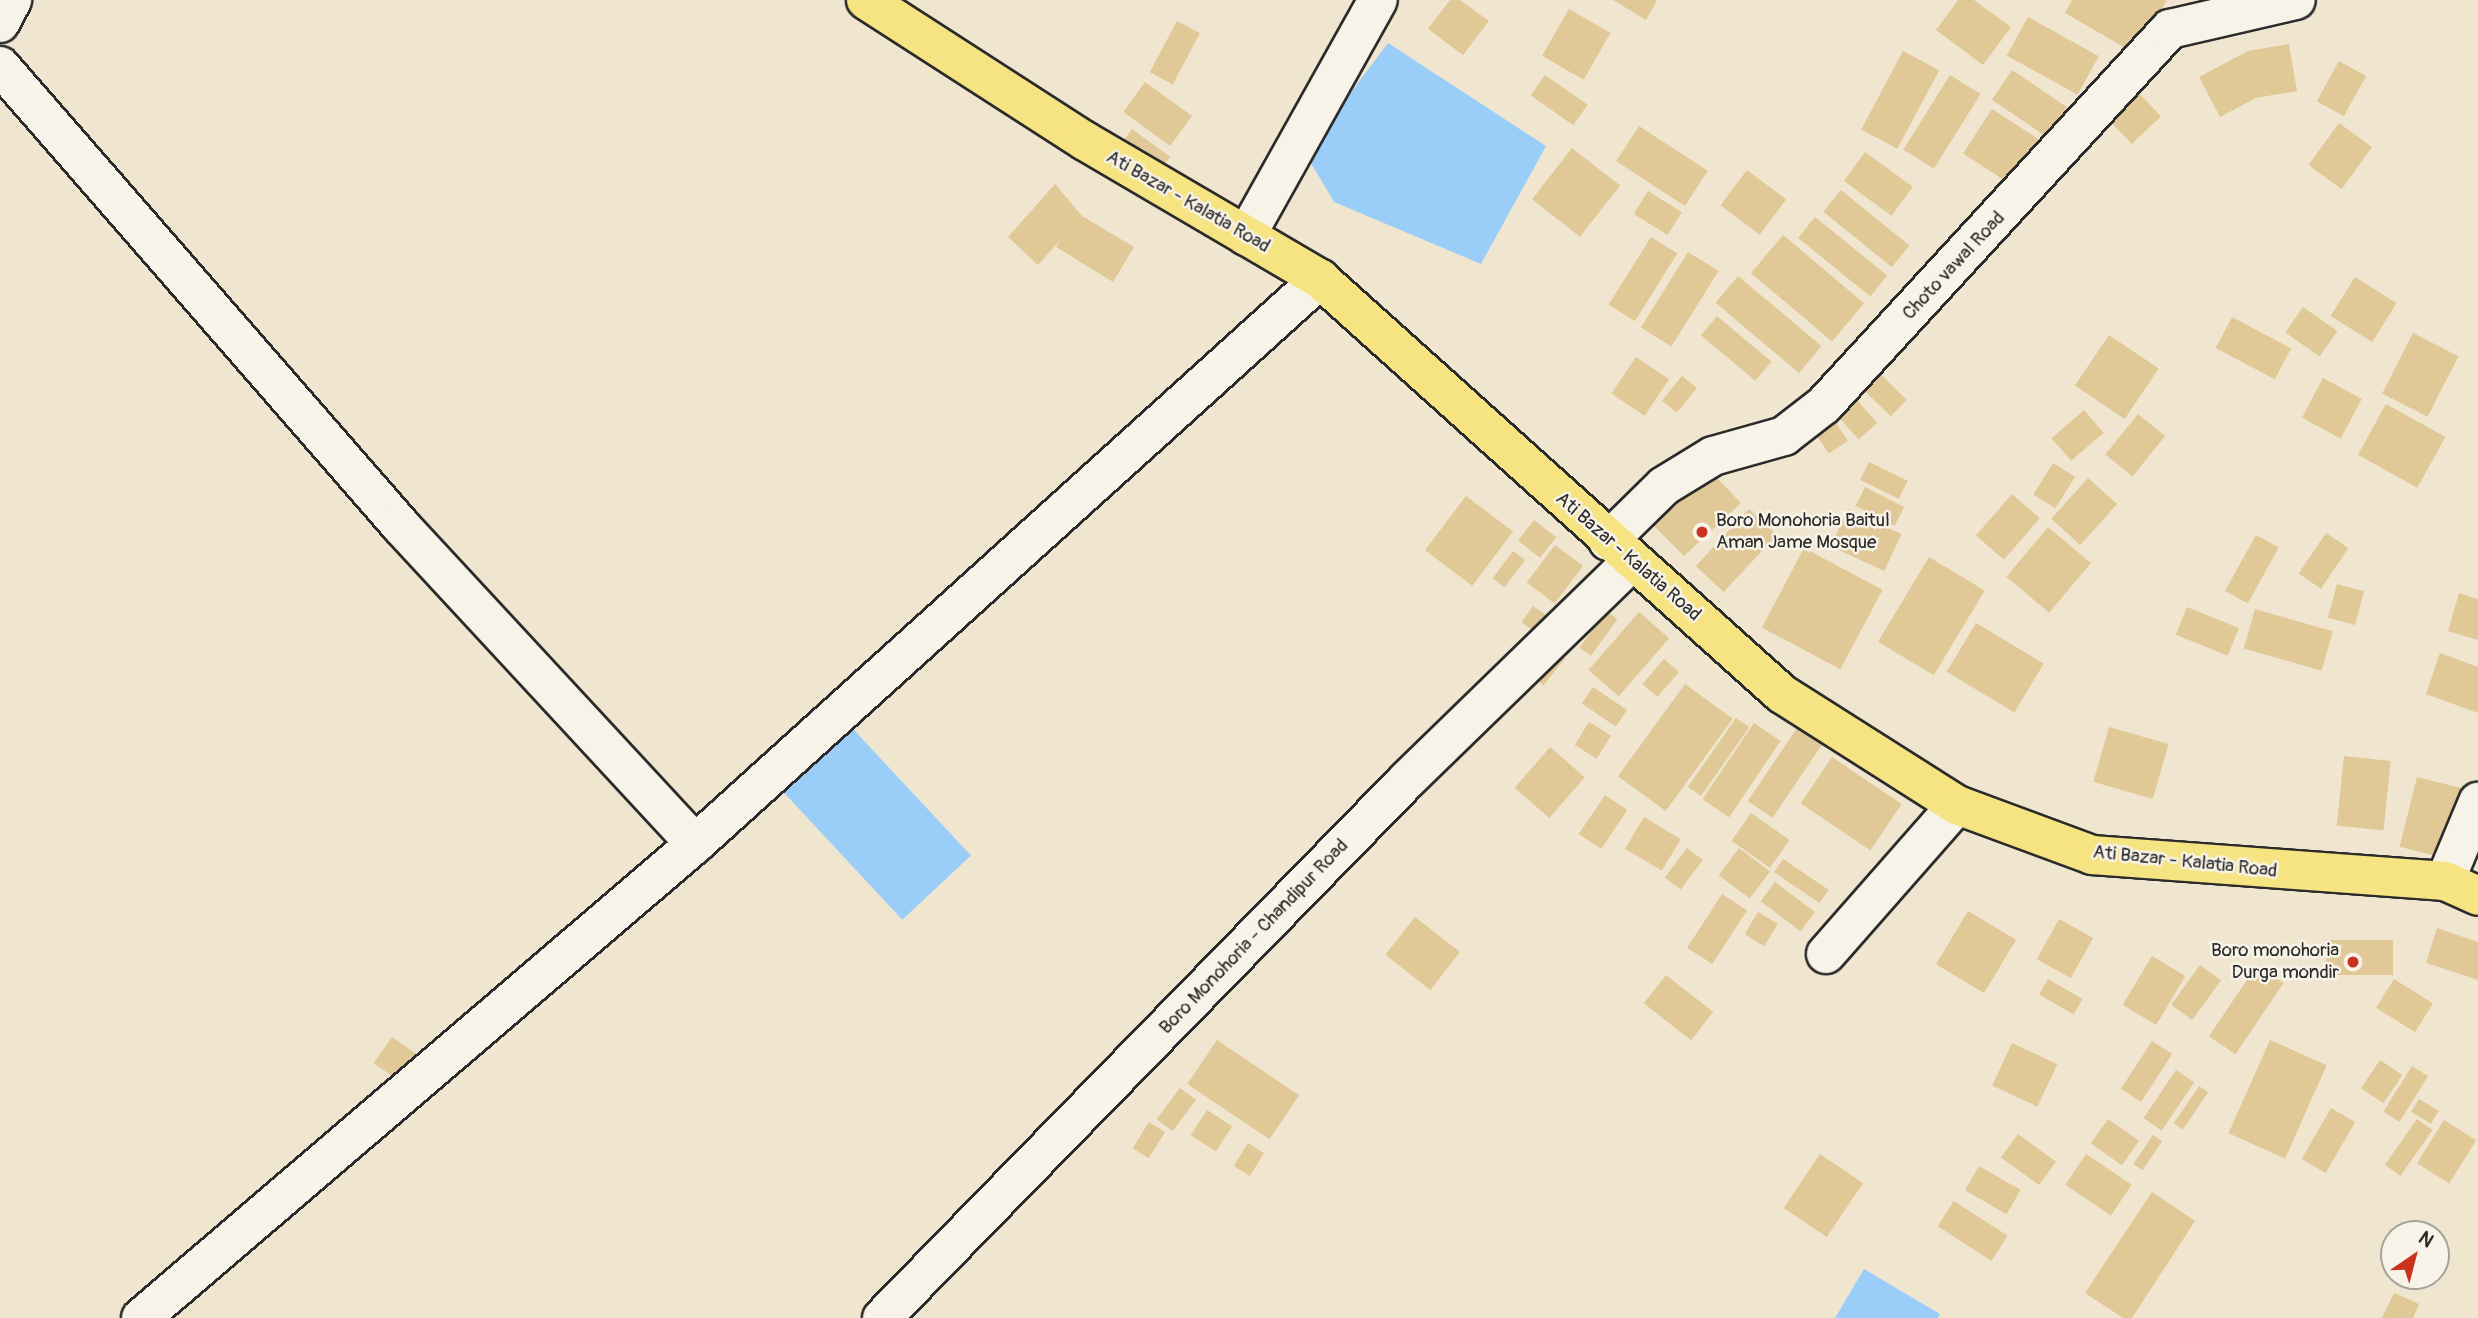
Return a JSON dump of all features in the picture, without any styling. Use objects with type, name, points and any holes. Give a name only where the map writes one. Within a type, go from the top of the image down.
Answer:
[{"type":"main road","name":"Ati Bazar - Kalatia Road","points":[[866,0],[1246,236],[1320,279],[1782,694],[1956,805],[2092,855],[2462,889]]},
{"type":"street","points":[[0,23],[12,0]]},
{"type":"street","points":[[1246,236],[1378,0]]},
{"type":"street","name":"Choto vawal Road","points":[[1620,551],[1664,486],[1713,456],[1784,436],[1824,405],[2170,29],[2296,0]]},
{"type":"street","points":[[0,66],[401,526],[695,844]]},
{"type":"street","points":[[141,1318],[695,844],[1320,279]]},
{"type":"street","name":"Boro Monohoria - Chandipur Road","points":[[882,1318],[1407,780],[1620,551]]},
{"type":"street","points":[[2462,889],[2478,802]]},
{"type":"street","points":[[1826,954],[1956,805]]},
{"type":"water","points":[[1388,43],[1546,146],[1481,264],[1334,202],[1305,153]]},
{"type":"water","points":[[853,729],[971,856],[902,920],[784,793]]},
{"type":"water","points":[[1864,1269],[1940,1314],[1938,1318],[1835,1318]]},
{"type":"building","points":[[1450,0],[1460,0],[1489,21],[1463,55],[1428,29]]},
{"type":"building","points":[[1613,0],[1657,0],[1646,20]]},
{"type":"building","points":[[1958,0],[1974,0],[2011,27],[1983,65],[1936,30]]},
{"type":"building","points":[[2072,0],[2167,0],[2136,54],[2065,13]]},
{"type":"building","points":[[1569,9],[1611,33],[1584,80],[1542,56]]},
{"type":"building","points":[[2028,17],[2099,56],[2078,95],[2007,55]]},
{"type":"building","points":[[1177,21],[1200,33],[1173,84],[1150,72]]},
{"type":"building","points":[[2289,44],[2297,91],[2256,98],[2220,117],[2199,77],[2248,51]]},
{"type":"building","points":[[1903,51],[1939,70],[1897,149],[1861,130]]},
{"type":"building","points":[[2339,61],[2366,76],[2344,116],[2317,101]]},
{"type":"building","points":[[2012,70],[2067,107],[2047,137],[1992,100]]},
{"type":"building","points":[[1545,75],[1588,105],[1573,125],[1531,95]]},
{"type":"building","points":[[1950,75],[1981,94],[1934,169],[1903,150]]},
{"type":"building","points":[[1145,82],[1192,116],[1170,146],[1123,112]]},
{"type":"building","points":[[2137,91],[2161,117],[2132,144],[2108,118]]},
{"type":"building","points":[[1992,109],[2040,140],[2011,184],[1963,153]]},
{"type":"building","points":[[2339,123],[2372,147],[2342,189],[2308,165]]},
{"type":"building","points":[[1639,126],[1708,171],[1685,206],[1616,161]]},
{"type":"building","points":[[1132,129],[1170,157],[1156,176],[1118,148]]},
{"type":"building","points":[[1572,148],[1620,186],[1580,237],[1532,199]]},
{"type":"building","points":[[1865,152],[1913,187],[1892,216],[1844,181]]},
{"type":"building","points":[[1747,170],[1786,199],[1760,235],[1721,205]]},
{"type":"building","points":[[1055,184],[1082,216],[1134,247],[1113,282],[1056,247],[1061,239],[1038,265],[1008,237]]},
{"type":"building","points":[[1841,190],[1909,245],[1892,267],[1823,212]]},
{"type":"building","points":[[1648,191],[1682,212],[1668,235],[1634,214]]},
{"type":"building","points":[[1815,217],[1887,276],[1870,297],[1798,238]]},
{"type":"building","points":[[1783,235],[1864,303],[1832,341],[1751,273]]},
{"type":"building","points":[[1651,237],[1677,253],[1635,321],[1609,305]]},
{"type":"building","points":[[1688,252],[1719,271],[1671,347],[1641,327]]},
{"type":"building","points":[[1738,276],[1821,346],[1799,373],[1716,303]]},
{"type":"building","points":[[2355,277],[2397,303],[2372,342],[2331,316]]},
{"type":"building","points":[[2303,307],[2337,331],[2320,356],[2285,332]]},
{"type":"building","points":[[1717,316],[1771,362],[1755,381],[1701,335]]},
{"type":"building","points":[[2232,317],[2291,348],[2275,379],[2216,348]]},
{"type":"building","points":[[2413,333],[2458,356],[2428,417],[2382,394]]},
{"type":"building","points":[[2109,335],[2159,369],[2125,419],[2075,386]]},
{"type":"building","points":[[1636,357],[1669,379],[1645,416],[1611,393]]},
{"type":"building","points":[[1878,372],[1907,400],[1891,416],[1862,389]]},
{"type":"building","points":[[1682,376],[1697,388],[1677,413],[1662,401]]},
{"type":"building","points":[[2323,378],[2362,399],[2341,438],[2302,418]]},
{"type":"building","points":[[1851,393],[1877,423],[1858,440],[1832,409]]},
{"type":"building","points":[[2386,404],[2445,437],[2417,488],[2358,455]]},
{"type":"building","points":[[2084,410],[2104,433],[2071,461],[2052,438]]},
{"type":"building","points":[[2138,414],[2165,436],[2132,476],[2105,454]]},
{"type":"building","points":[[1831,415],[1848,441],[1829,454],[1812,428]]},
{"type":"building","points":[[1869,462],[1908,481],[1899,499],[1860,480]]},
{"type":"building","points":[[2053,463],[2075,477],[2055,508],[2033,494]]},
{"type":"building","points":[[1714,475],[1741,503],[1684,556],[1652,524]]},
{"type":"building","points":[[2088,478],[2117,504],[2080,545],[2051,519]]},
{"type":"building","points":[[1865,487],[1904,507],[1895,526],[1855,506]]},
{"type":"building","points":[[2012,494],[2040,518],[2004,560],[1976,536]]},
{"type":"building","points":[[1466,496],[1513,532],[1472,586],[1425,550]]},
{"type":"building","points":[[1749,509],[1777,535],[1724,592],[1696,566]]},
{"type":"building","points":[[1848,509],[1901,534],[1884,571],[1831,546]]},
{"type":"building","points":[[1534,520],[1556,537],[1540,558],[1518,540]]},
{"type":"building","points":[[2048,527],[2091,563],[2049,613],[2006,577]]},
{"type":"building","points":[[2326,533],[2348,548],[2321,589],[2299,574]]},
{"type":"building","points":[[2256,535],[2279,548],[2248,604],[2225,591]]},
{"type":"building","points":[[1555,545],[1583,566],[1555,604],[1527,583]]},
{"type":"building","points":[[1804,548],[1883,590],[1840,669],[1762,627]]},
{"type":"building","points":[[1513,551],[1525,560],[1505,587],[1493,578]]},
{"type":"building","points":[[1929,557],[1985,590],[1934,675],[1878,642]]},
{"type":"building","points":[[2337,584],[2364,591],[2355,625],[2328,618]]},
{"type":"building","points":[[2459,593],[2478,599],[2478,640],[2448,631]]},
{"type":"building","points":[[1533,606],[1553,620],[1541,636],[1522,622]]},
{"type":"building","points":[[2187,607],[2239,628],[2228,656],[2176,635]]},
{"type":"building","points":[[2255,609],[2333,631],[2322,671],[2244,648]]},
{"type":"building","points":[[1606,611],[1617,619],[1591,656],[1580,647]]},
{"type":"building","points":[[1639,612],[1669,638],[1619,696],[1588,670]]},
{"type":"building","points":[[1976,623],[2044,664],[2014,713],[1947,672]]},
{"type":"building","points":[[1554,650],[1565,659],[1543,685],[1533,676]]},
{"type":"building","points":[[2440,653],[2478,667],[2478,713],[2426,694]]},
{"type":"building","points":[[1664,659],[1679,672],[1657,697],[1642,684]]},
{"type":"building","points":[[1685,684],[1733,719],[1666,811],[1618,776]]},
{"type":"building","points":[[1593,687],[1627,710],[1616,727],[1582,704]]},
{"type":"building","points":[[1736,718],[1749,727],[1701,796],[1688,787]]},
{"type":"building","points":[[1589,722],[1611,736],[1597,759],[1575,745]]},
{"type":"building","points":[[1754,723],[1781,741],[1729,817],[1703,799]]},
{"type":"building","points":[[2109,727],[2169,744],[2153,799],[2093,782]]},
{"type":"building","points":[[1797,728],[1822,745],[1773,818],[1748,801]]},
{"type":"building","points":[[1550,747],[1585,777],[1549,818],[1515,788]]},
{"type":"building","points":[[2344,756],[2391,761],[2383,831],[2337,826]]},
{"type":"building","points":[[1832,757],[1902,804],[1870,850],[1801,803]]},
{"type":"building","points":[[2417,777],[2466,789],[2448,859],[2400,847]]},
{"type":"building","points":[[1605,795],[1627,810],[1601,849],[1579,834]]},
{"type":"building","points":[[1751,813],[1790,840],[1770,868],[1731,841]]},
{"type":"building","points":[[1644,817],[1681,839],[1662,871],[1625,849]]},
{"type":"building","points":[[1687,848],[1703,860],[1681,890],[1665,878]]},
{"type":"building","points":[[1739,848],[1770,871],[1750,899],[1719,875]]},
{"type":"building","points":[[1783,859],[1829,890],[1820,903],[1774,872]]},
{"type":"building","points":[[1775,882],[1815,912],[1800,931],[1761,901]]},
{"type":"building","points":[[1722,894],[1747,910],[1712,964],[1687,948]]},
{"type":"building","points":[[1968,911],[2016,940],[1984,993],[1936,964]]},
{"type":"building","points":[[1758,912],[1778,924],[1764,946],[1745,934]]},
{"type":"building","points":[[1415,917],[1460,952],[1430,990],[1385,955]]},
{"type":"building","points":[[2059,919],[2093,938],[2071,978],[2037,959]]},
{"type":"building","points":[[2437,928],[2478,942],[2478,980],[2426,963]]},
{"type":"building","points":[[2326,940],[2393,940],[2393,975],[2326,975]]},
{"type":"building","points":[[2152,956],[2185,976],[2156,1025],[2123,1005]]},
{"type":"building","points":[[2200,965],[2221,980],[2192,1020],[2171,1005]]},
{"type":"building","points":[[2257,965],[2284,983],[2235,1054],[2209,1036]]},
{"type":"building","points":[[1666,975],[1713,1012],[1691,1040],[1644,1003]]},
{"type":"building","points":[[2048,979],[2083,999],[2074,1015],[2039,995]]},
{"type":"building","points":[[2394,979],[2433,1003],[2415,1032],[2376,1008]]},
{"type":"building","points":[[392,1037],[426,1061],[408,1087],[374,1063]]},
{"type":"building","points":[[1217,1040],[1299,1095],[1269,1139],[1187,1084]]},
{"type":"building","points":[[2270,1040],[2327,1065],[2285,1158],[2229,1133]]},
{"type":"building","points":[[2152,1041],[2172,1054],[2141,1102],[2121,1089]]},
{"type":"building","points":[[2012,1043],[2057,1064],[2037,1107],[1992,1086]]},
{"type":"building","points":[[2380,1060],[2402,1075],[2383,1103],[2361,1088]]},
{"type":"building","points":[[2412,1066],[2428,1076],[2399,1122],[2383,1112]]},
{"type":"building","points":[[2176,1070],[2194,1082],[2162,1130],[2144,1118]]},
{"type":"building","points":[[2199,1086],[2208,1092],[2183,1129],[2174,1123]]},
{"type":"building","points":[[1180,1088],[1196,1100],[1173,1131],[1157,1119]]},
{"type":"building","points":[[2419,1099],[2439,1111],[2431,1124],[2411,1112]]},
{"type":"building","points":[[2331,1108],[2355,1122],[2326,1173],[2302,1159]]},
{"type":"building","points":[[1207,1110],[1232,1126],[1216,1151],[1191,1135]]},
{"type":"building","points":[[2108,1119],[2139,1141],[2122,1165],[2091,1144]]},
{"type":"building","points":[[2417,1119],[2433,1130],[2400,1176],[2385,1165]]},
{"type":"building","points":[[2444,1120],[2476,1140],[2449,1183],[2417,1163]]},
{"type":"building","points":[[1149,1122],[1165,1132],[1149,1158],[1133,1148]]},
{"type":"building","points":[[2018,1134],[2056,1162],[2039,1185],[2001,1157]]},
{"type":"building","points":[[2153,1135],[2162,1141],[2143,1170],[2133,1164]]},
{"type":"building","points":[[1248,1143],[1264,1153],[1250,1176],[1234,1166]]},
{"type":"building","points":[[1820,1154],[1863,1183],[1827,1237],[1784,1208]]},
{"type":"building","points":[[2086,1154],[2132,1185],[2111,1215],[2065,1185]]},
{"type":"building","points":[[1979,1166],[2021,1190],[2007,1214],[1965,1190]]},
{"type":"building","points":[[2152,1192],[2195,1221],[2132,1318],[2123,1318],[2085,1293]]},
{"type":"building","points":[[1954,1201],[2008,1236],[1991,1261],[1938,1226]]},
{"type":"building","points":[[2394,1293],[2419,1304],[2413,1318],[2382,1318]]},
{"type":"place","name":"Boro Monohoria Baitul Aman Jame Mosque","points":[[1702,532]]},
{"type":"place","name":"Boro monohoria Durga mondir","points":[[2353,962]]}]
